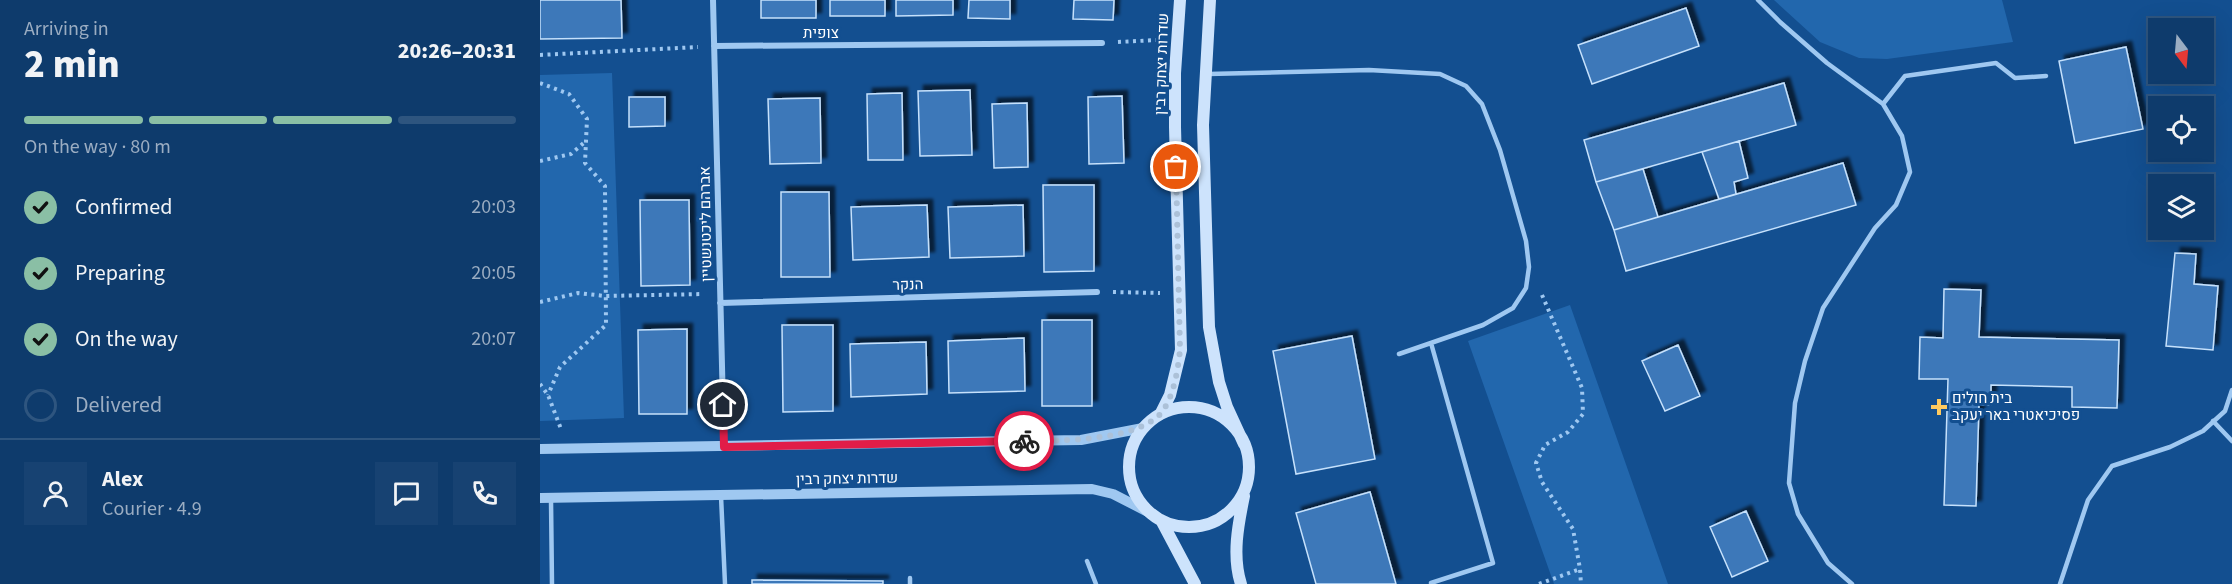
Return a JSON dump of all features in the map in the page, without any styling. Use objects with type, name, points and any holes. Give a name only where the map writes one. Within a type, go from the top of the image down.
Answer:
[{"type":"main road","name":"שדרות יצחק רבין","points":[[1161,413],[1170,395],[1180,350],[1175,73],[1180,0]]},
{"type":"main road","points":[[1210,0],[1203,125],[1209,327],[1219,382],[1248,458],[1248,474],[1236,545],[1241,584]]},
{"type":"main road","points":[[1244,444],[1234,427],[1219,415],[1200,408],[1180,407],[1161,413],[1143,428],[1133,444],[1128,462],[1130,481],[1138,498],[1150,513],[1161,520],[1177,525],[1193,526],[1209,523],[1224,515],[1236,504],[1244,489],[1248,474]]},
{"type":"main road","points":[[1161,520],[1195,584]]},
{"type":"street","name":"אברהם ליכטנשטיין","points":[[713,0],[724,447]]},
{"type":"street","name":"צופית","points":[[714,46],[1102,43]]},
{"type":"street","name":"הנקר","points":[[720,303],[1097,292]]},
{"type":"street","points":[[540,450],[1081,440],[1143,428]]},
{"type":"street","name":"שדרות יצחק רבין","points":[[545,498],[1092,489],[1113,494],[1150,513]]},
{"type":"lane","points":[[1758,0],[1827,63],[1883,104],[1902,136],[1910,172],[1896,205],[1875,228],[1823,308],[1805,361],[1795,403],[1789,483],[1798,514],[1828,563],[1852,584]]},
{"type":"lane","points":[[1883,104],[1905,76],[1996,63],[2015,78],[2046,76]]},
{"type":"lane","points":[[1206,74],[1417,71],[1440,74],[1466,86],[1482,104],[1500,150],[1526,241],[1529,267],[1526,288],[1513,308],[1483,325],[1399,354]]},
{"type":"lane","points":[[1431,343],[1493,563],[1431,583]]},
{"type":"lane","points":[[2060,584],[2088,500],[2112,466],[2170,447],[2204,431],[2225,411],[2232,390]]},
{"type":"lane","points":[[2213,422],[2232,441]]},
{"type":"lane","points":[[721,496],[725,584]]},
{"type":"lane","points":[[545,498],[552,584]]},
{"type":"lane","points":[[1087,561],[1096,584]]},
{"type":"path","points":[[1102,43],[1178,39]]},
{"type":"path","points":[[540,55],[714,46]]},
{"type":"path","points":[[540,83],[569,94],[587,118],[585,163],[605,186],[606,326],[560,367],[548,395]]},
{"type":"path","points":[[540,161],[572,154],[586,141]]},
{"type":"path","points":[[1529,267],[1582,388],[1583,414],[1568,432],[1545,445],[1536,463],[1542,482],[1573,529],[1581,584]]},
{"type":"path","points":[[1097,292],[1179,293]]},
{"type":"path","points":[[540,302],[578,293],[605,296],[720,294]]},
{"type":"path","points":[[540,384],[548,395],[569,449]]},
{"type":"path","points":[[1539,584],[1580,569]]},
{"type":"shaded area","points":[[1774,0],[2002,0],[2013,42],[1887,59],[1859,58],[1820,42]]},
{"type":"shaded area","points":[[612,73],[624,418],[540,421],[540,75]]},
{"type":"shaded area","points":[[1570,305],[1668,584],[1554,584],[1468,341]]},
{"type":"building","points":[[540,0],[621,0],[622,38],[540,39]]},
{"type":"building","points":[[761,0],[816,0],[816,18],[761,18]]},
{"type":"building","points":[[830,0],[885,0],[885,16],[830,16]]},
{"type":"building","points":[[896,0],[953,0],[953,15],[896,16]]},
{"type":"building","points":[[969,0],[1010,0],[1010,19],[968,18]]},
{"type":"building","points":[[1074,0],[1114,0],[1113,20],[1073,19]]},
{"type":"building","points":[[1686,8],[1699,46],[1592,84],[1578,45]]},
{"type":"building","points":[[2126,47],[2143,129],[2075,143],[2059,61]]},
{"type":"building","points":[[1784,83],[1796,125],[1596,182],[1584,140]]},
{"type":"building","points":[[970,90],[972,155],[920,156],[918,91]]},
{"type":"building","points":[[902,93],[903,160],[868,160],[867,94]]},
{"type":"building","points":[[1122,96],[1124,163],[1089,164],[1088,97]]},
{"type":"building","points":[[629,97],[665,97],[665,126],[629,127]]},
{"type":"building","points":[[820,98],[821,163],[770,164],[768,99]]},
{"type":"building","points":[[1027,103],[1028,167],[994,168],[992,104]]},
{"type":"building","points":[[1739,141],[1748,178],[1734,182],[1736,194],[1719,199],[1702,152]]},
{"type":"building","points":[[1843,163],[1856,205],[1626,271],[1614,230]]},
{"type":"building","points":[[1643,169],[1658,217],[1614,230],[1596,182]]},
{"type":"building","points":[[1043,185],[1094,185],[1094,271],[1044,272]]},
{"type":"building","points":[[781,192],[829,192],[830,277],[781,277]]},
{"type":"building","points":[[640,200],[689,200],[690,285],[641,286]]},
{"type":"building","points":[[927,205],[929,257],[853,260],[851,207]]},
{"type":"building","points":[[1023,205],[1024,256],[950,258],[948,207]]},
{"type":"building","points":[[2175,253],[2196,254],[2194,284],[2218,286],[2213,350],[2166,346]]},
{"type":"building","points":[[1944,289],[1981,290],[1979,337],[2119,340],[2117,408],[2072,407],[2072,387],[1991,385],[1991,405],[1979,405],[1976,506],[1944,505],[1948,379],[1919,379],[1920,337],[1943,338]]},
{"type":"building","points":[[1042,320],[1092,320],[1092,406],[1042,406]]},
{"type":"building","points":[[782,325],[833,325],[833,411],[783,412]]},
{"type":"building","points":[[687,329],[687,414],[639,414],[638,330]]},
{"type":"building","points":[[1352,336],[1375,459],[1296,474],[1273,351]]},
{"type":"building","points":[[1024,338],[1025,391],[949,393],[948,341]]},
{"type":"building","points":[[926,342],[927,394],[851,397],[850,344]]},
{"type":"building","points":[[1678,345],[1700,396],[1665,411],[1642,361]]},
{"type":"building","points":[[1370,492],[1396,584],[1316,584],[1296,513]]},
{"type":"building","points":[[1746,511],[1768,561],[1732,577],[1710,527]]},
{"type":"building","points":[[752,580],[883,581],[883,584],[752,584]]},
{"type":"way so far","points":[[1024,441],[1081,440],[1143,428],[1161,413],[1175,380],[1180,350],[1176,167]]},
{"type":"place","name":"בית חולים פסיכיאטרי באר יעקב","points":[[1939,407]]},
{"type":"route","points":[[723,405],[724,447],[1024,441]]}]
